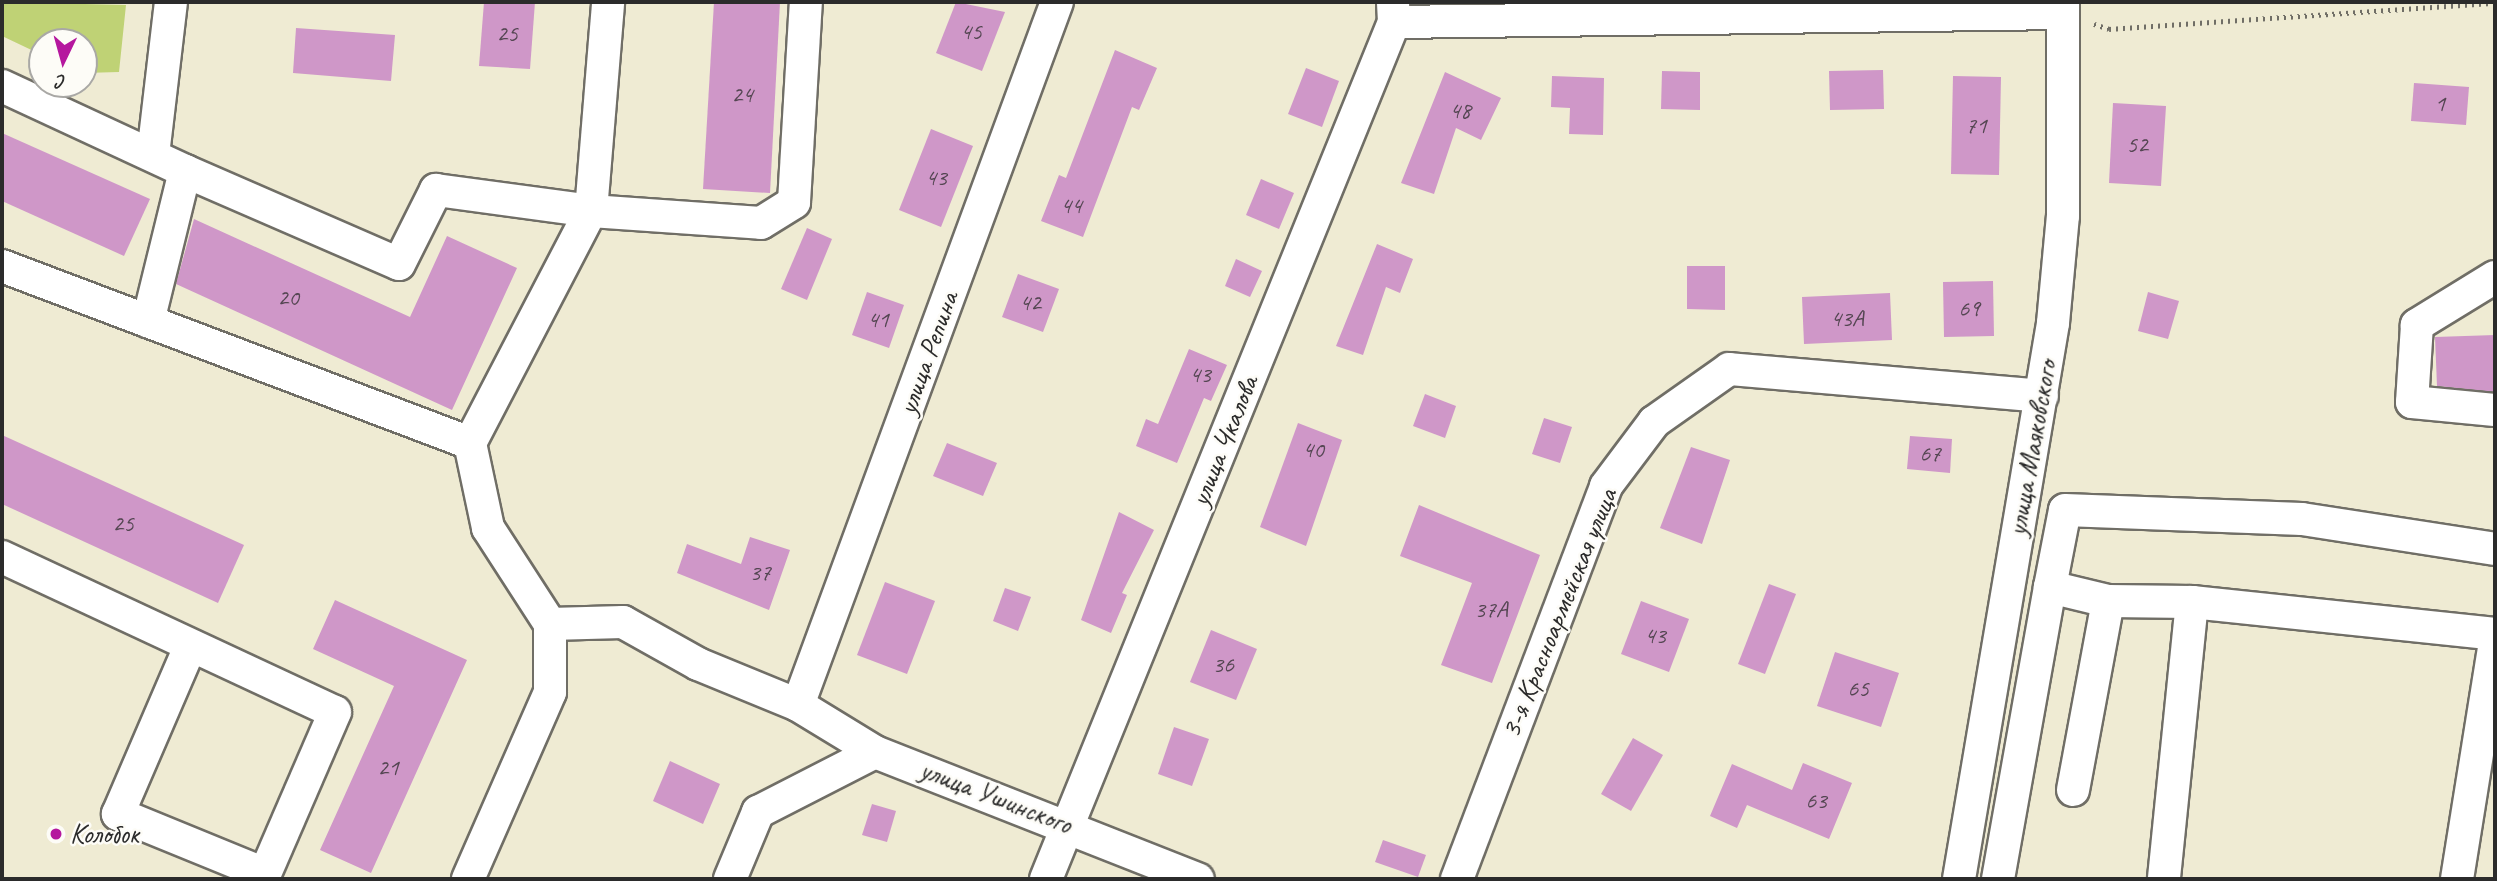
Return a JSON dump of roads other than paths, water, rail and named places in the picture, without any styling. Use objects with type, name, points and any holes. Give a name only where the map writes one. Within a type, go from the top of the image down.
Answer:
[{"type":"street","points":[[153,155],[171,2]]},
{"type":"street","points":[[468,879],[550,692],[550,624],[488,528],[470,443],[591,211],[608,2]]},
{"type":"street","points":[[2,86],[185,171],[399,264],[436,190],[591,211],[761,223],[794,202],[806,2]]},
{"type":"street","name":"улица Репина","points":[[798,705],[1057,2]]},
{"type":"street","points":[[1394,12],[2063,7]]},
{"type":"street","name":"улица Маяковского","points":[[1959,879],[2042,396],[2063,216],[2063,7]]},
{"type":"street","name":"улица Чкалова","points":[[1046,879],[1394,12]]},
{"type":"street","points":[[148,322],[185,171]]},
{"type":"street","points":[[2,266],[470,443]]},
{"type":"street","points":[[2495,277],[2417,325],[2412,402],[2495,410]]},
{"type":"street","name":"3-я Красноармейская улица","points":[[1457,879],[1606,486],[1654,422],[1729,369],[2042,396]]},
{"type":"street","points":[[1997,879],[2065,510],[2302,519],[2495,550]]},
{"type":"street","points":[[2,558],[335,712],[265,874],[118,814],[190,647]]},
{"type":"street","points":[[2050,587],[2108,601],[2192,602],[2495,634]]},
{"type":"street","points":[[2073,790],[2108,601]]},
{"type":"street","points":[[2164,879],[2192,602]]},
{"type":"street","name":"улица Ушинского","points":[[550,624],[623,622],[698,664],[798,705],[875,752],[1069,823],[1198,879]]},
{"type":"street","points":[[2457,879],[2495,642]]},
{"type":"street","points":[[730,879],[758,812],[875,752]]},
{"type":"place","name":"Колобок","points":[[56,834]]}]
